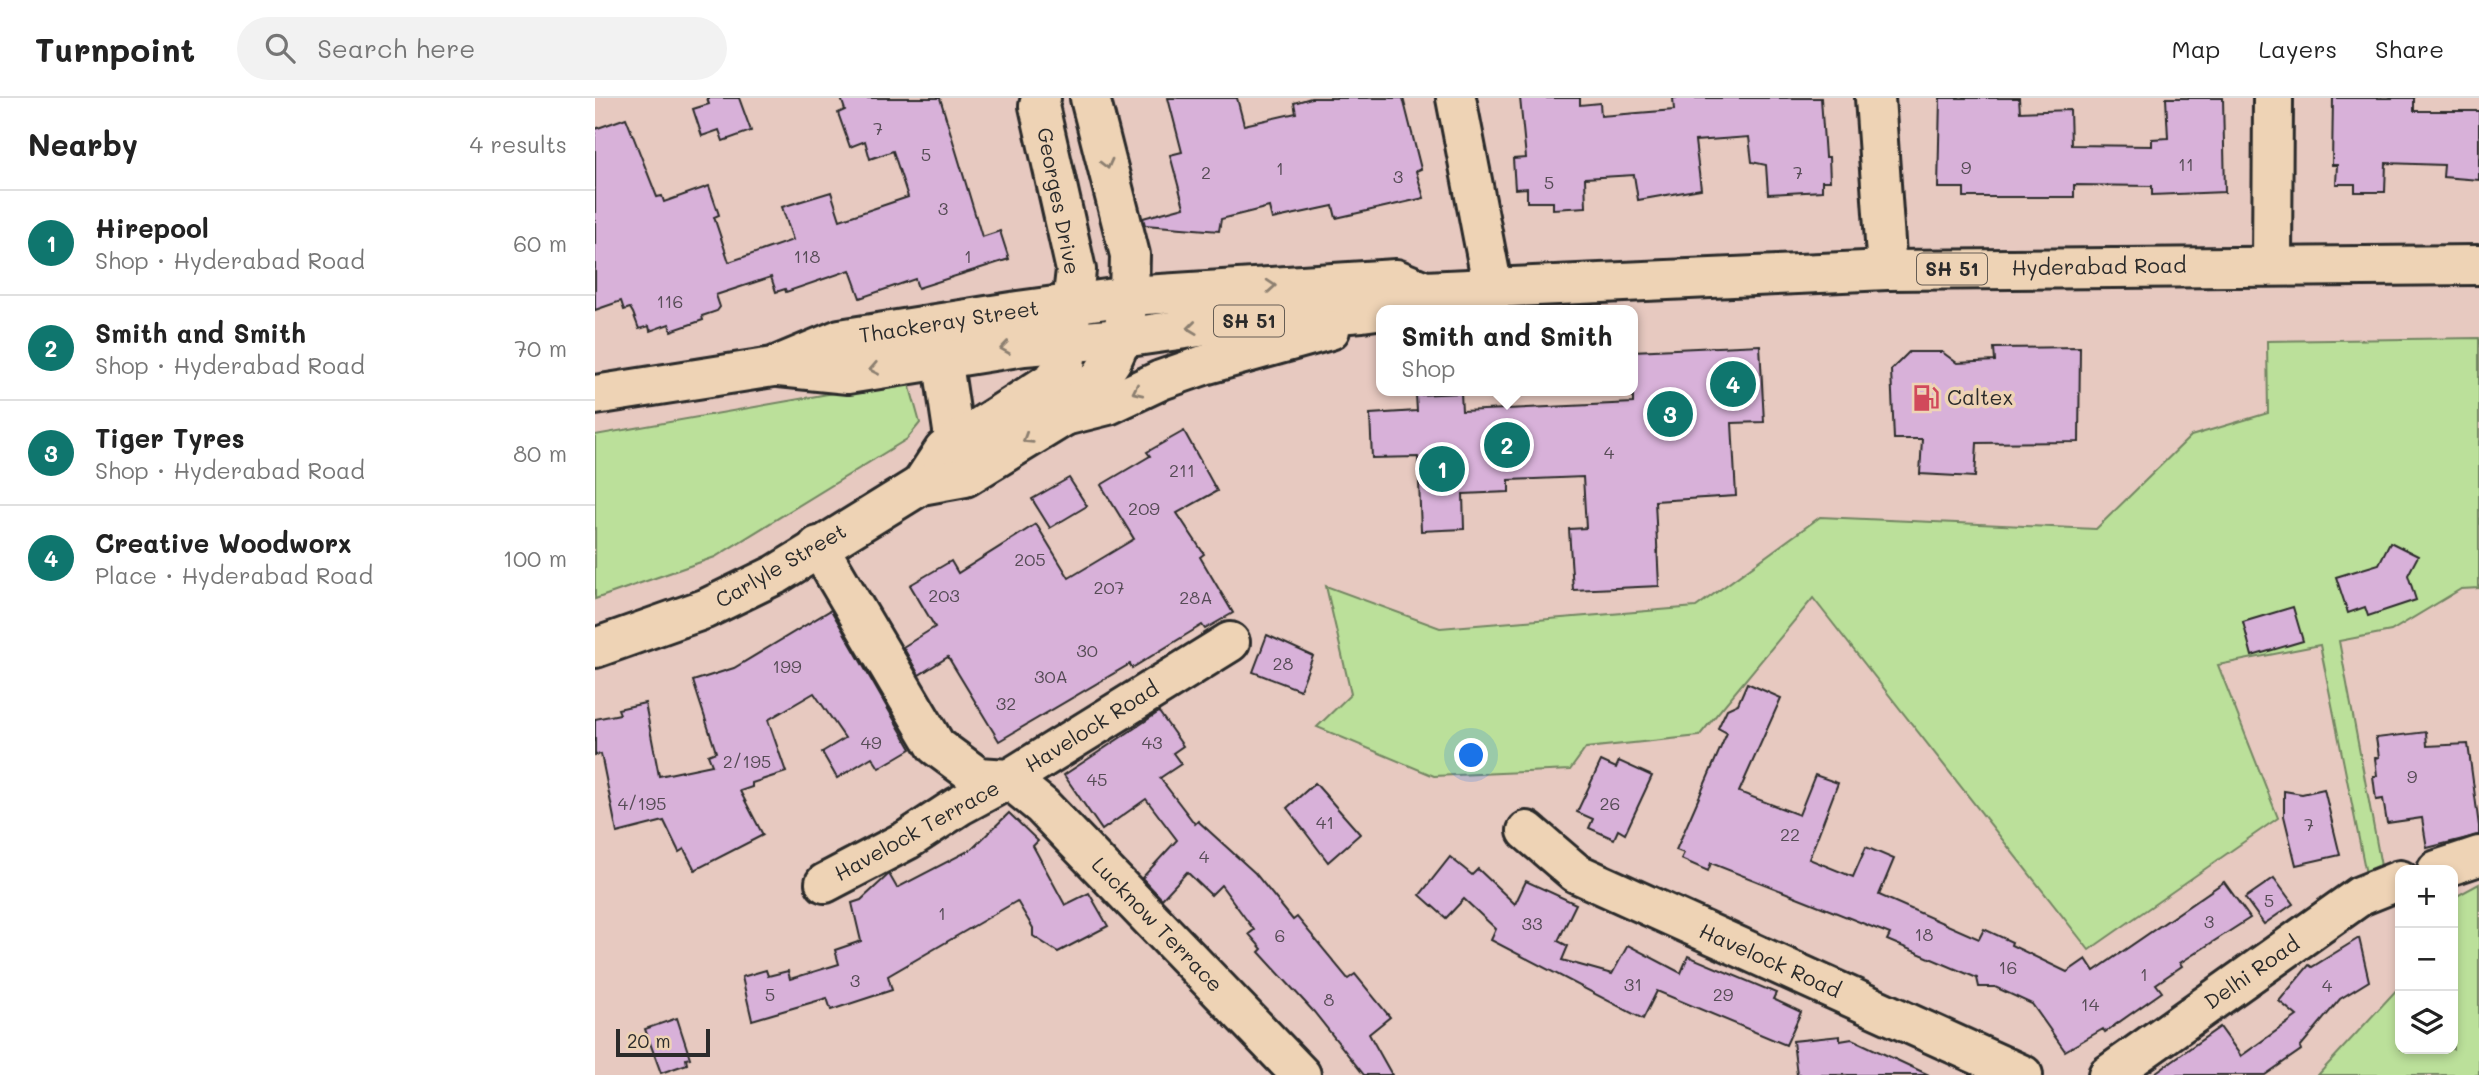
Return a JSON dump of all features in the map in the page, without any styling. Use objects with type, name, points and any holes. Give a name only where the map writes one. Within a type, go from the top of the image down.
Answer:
[{"type":"main road","name":"Georges Drive","points":[[1041,98],[1039,106],[1076,271],[1072,304]]},
{"type":"main road","points":[[1090,98],[1130,255],[1129,296],[1122,338]]},
{"type":"main road","points":[[1456,98],[1493,289]]},
{"type":"main road","points":[[1875,98],[1888,271]]},
{"type":"main road","points":[[2272,265],[2273,98]]},
{"type":"main road","name":"Hyderabad Road","points":[[1129,296],[1397,279],[1425,291],[1888,271],[2272,265],[2479,265]]},
{"type":"main road","name":"Hyderabad Road","points":[[1407,305],[1425,291]]},
{"type":"main road","name":"Thackeray Street","points":[[595,395],[773,367],[840,339],[1129,296]]},
{"type":"main road","name":"Carlyle Street","points":[[921,485],[944,450],[1052,381],[1065,366],[1072,304]]},
{"type":"main road","name":"Hyderabad Road","points":[[1069,342],[1122,338],[1235,322],[1376,310]]},
{"type":"main road","points":[[1063,417],[1108,405],[1161,380],[1205,365],[1332,330],[1363,312]]},
{"type":"main road","name":"Carlyle Street","points":[[595,648],[705,609],[777,574],[818,546],[921,485],[965,477],[1063,417],[1093,388],[1122,338]]},
{"type":"main road","name":"Thackeray Street","points":[[773,367],[848,374],[941,357],[1069,342]]},
{"type":"main road","points":[[941,357],[955,444]]},
{"type":"main road","name":"Havelock Road","points":[[818,546],[936,746],[978,777],[1009,779],[1230,642]]},
{"type":"main road","name":"Havelock Terrace","points":[[825,883],[907,840],[959,806],[1009,779]]},
{"type":"main road","name":"Lucknow Terrace","points":[[1009,779],[1042,806],[1301,1075]]},
{"type":"main road","name":"Havelock Road","points":[[1527,831],[1576,873],[2022,1075]]},
{"type":"main road","points":[[2452,865],[2479,856]]},
{"type":"main road","name":"Delhi Road","points":[[2108,1075],[2360,896],[2395,882]]},
{"type":"green space","points":[[2479,338],[2479,588],[2461,589],[2391,631],[2339,641],[2384,882],[2369,889],[2320,645],[2218,665],[2278,818],[2089,950],[1813,598],[1699,736],[1586,748],[1570,770],[1434,776],[1317,727],[1351,694],[1326,586],[1440,628],[1696,607],[1820,517],[2096,529],[2191,436],[2268,413],[2267,341]]},
{"type":"green space","points":[[908,380],[920,423],[907,439],[715,557],[595,599],[595,435]]},
{"type":"green space","points":[[2479,884],[2479,1075],[2318,1075],[2395,991],[2395,1054],[2458,1054],[2458,895]]},
{"type":"building","points":[[707,98],[739,98],[751,131],[723,141],[719,130],[702,136],[693,109],[709,104]]},
{"type":"building","points":[[841,98],[940,98],[982,237],[1000,231],[1009,259],[918,288],[915,279],[860,298],[850,270],[786,292],[785,289],[776,292],[771,277],[716,295],[720,307],[717,311],[702,316],[703,320],[671,331],[669,324],[650,331],[649,326],[639,329],[630,308],[624,310],[621,301],[595,310],[595,129],[626,118],[657,197],[662,196],[664,202],[709,186],[719,215],[714,217],[729,262],[793,240],[782,207],[831,192],[840,220],[908,197],[893,151],[870,159],[865,141],[850,147],[838,113],[845,110]]},
{"type":"building","points":[[1168,98],[1237,98],[1244,125],[1296,113],[1294,103],[1311,98],[1403,98],[1421,169],[1416,171],[1424,198],[1336,218],[1333,206],[1272,219],[1269,207],[1221,219],[1219,231],[1145,225],[1143,218],[1184,207],[1170,155],[1182,152]]},
{"type":"building","points":[[1520,98],[1580,98],[1580,105],[1600,103],[1601,116],[1674,110],[1673,98],[1821,98],[1825,157],[1829,157],[1830,181],[1822,181],[1822,191],[1768,194],[1766,165],[1752,162],[1749,137],[1695,141],[1701,189],[1638,200],[1634,175],[1585,178],[1586,207],[1553,209],[1553,202],[1527,202],[1527,188],[1515,189],[1513,159],[1526,158]]},
{"type":"building","points":[[1940,98],[2019,98],[2020,112],[2070,110],[2071,145],[2152,146],[2152,139],[2168,138],[2166,98],[2223,98],[2225,192],[2152,195],[2152,186],[2074,185],[2074,197],[1964,197],[1964,188],[1938,188]]},
{"type":"building","points":[[2333,98],[2414,98],[2414,111],[2479,111],[2479,180],[2443,177],[2444,165],[2386,163],[2385,192],[2355,192],[2355,184],[2336,184],[2337,165],[2332,165]]},
{"type":"building","points":[[1760,345],[1764,422],[1732,423],[1736,496],[1655,501],[1659,586],[1573,590],[1569,529],[1586,528],[1583,477],[1509,480],[1509,492],[1463,494],[1464,529],[1421,531],[1418,457],[1372,458],[1370,414],[1417,411],[1416,396],[1461,396],[1462,411],[1633,403],[1633,396],[1638,396],[1638,351]]},
{"type":"building","points":[[2080,347],[2079,442],[1977,443],[1975,477],[1920,474],[1922,439],[1894,439],[1891,370],[1909,352],[1942,352],[1957,363],[1995,361],[1994,348]]},
{"type":"building","points":[[1184,431],[1217,491],[1177,513],[1204,554],[1200,557],[1233,613],[1205,629],[1202,625],[1132,668],[1130,664],[999,741],[948,657],[919,675],[903,647],[935,627],[910,585],[951,561],[958,573],[1036,524],[1069,578],[1134,539],[1101,485],[1150,456],[1147,452]]},
{"type":"building","points":[[1069,478],[1087,506],[1050,528],[1032,499]]},
{"type":"building","points":[[2390,542],[2418,556],[2408,575],[2416,600],[2368,616],[2365,607],[2348,613],[2336,577],[2379,564]]},
{"type":"building","points":[[2293,607],[2303,641],[2252,656],[2243,622]]},
{"type":"building","points":[[831,610],[911,749],[879,768],[872,757],[837,778],[822,752],[845,738],[814,693],[768,720],[786,772],[752,783],[752,787],[740,791],[763,835],[695,870],[684,849],[679,852],[664,821],[617,833],[601,754],[595,755],[595,719],[620,714],[618,709],[645,703],[659,776],[712,765],[708,755],[716,752],[693,681],[734,668]]},
{"type":"building","points":[[1267,635],[1313,656],[1300,690],[1253,672]]},
{"type":"building","points":[[1747,683],[1781,698],[1739,792],[1799,815],[1815,775],[1838,783],[1809,859],[1853,877],[1866,847],[1894,859],[1879,895],[1979,939],[1984,929],[2067,972],[2086,959],[2094,971],[2224,882],[2250,918],[2180,963],[2182,966],[2156,984],[2162,992],[2105,1032],[2103,1029],[2065,1051],[2032,1004],[1995,987],[1979,987],[1977,978],[1887,940],[1890,934],[1711,863],[1708,871],[1681,859],[1684,853],[1676,850],[1727,733],[1718,728],[1727,709],[1738,704]]},
{"type":"building","points":[[1159,712],[1183,746],[1173,753],[1181,764],[1160,778],[1195,824],[1198,821],[1255,873],[1293,920],[1297,917],[1348,979],[1355,974],[1390,1017],[1369,1034],[1392,1075],[1364,1075],[1314,1012],[1259,952],[1262,949],[1249,934],[1254,930],[1221,885],[1211,895],[1187,872],[1162,899],[1142,878],[1177,840],[1146,799],[1102,830],[1064,775]]},
{"type":"building","points":[[2426,732],[2427,746],[2468,744],[2479,826],[2479,835],[2427,848],[2422,818],[2387,823],[2383,799],[2376,800],[2373,776],[2377,776],[2375,758],[2379,757],[2376,738]]},
{"type":"building","points":[[1601,761],[1616,768],[1619,761],[1652,776],[1625,834],[1618,830],[1614,839],[1589,828],[1593,819],[1577,812]]},
{"type":"building","points":[[1315,783],[1360,834],[1328,862],[1287,808]]},
{"type":"building","points":[[2324,789],[2340,855],[2296,865],[2284,816],[2284,791],[2302,794]]},
{"type":"building","points":[[1009,813],[1038,841],[1033,846],[1065,905],[1089,893],[1108,926],[1058,952],[1033,936],[1033,928],[1017,901],[888,976],[892,990],[831,1010],[827,998],[752,1020],[742,977],[766,970],[768,976],[788,971],[790,979],[839,964],[835,950],[861,941],[852,903],[861,900],[889,874],[897,888],[972,849]]},
{"type":"building","points":[[1450,857],[1472,875],[1478,869],[1515,904],[1526,881],[1576,904],[1558,941],[1568,946],[1562,960],[1612,974],[1628,945],[1681,973],[1688,956],[1776,993],[1773,999],[1801,1012],[1786,1045],[1657,991],[1643,1019],[1491,940],[1496,929],[1464,899],[1446,918],[1420,895]]},
{"type":"building","points":[[2274,878],[2293,904],[2264,924],[2245,898]]},
{"type":"building","points":[[2359,938],[2369,981],[2340,999],[2300,1047],[2301,1050],[2265,1075],[2152,1075],[2220,1027],[2241,1056],[2297,1016],[2279,1001],[2309,965],[2312,967]]},
{"type":"building","points":[[677,1018],[690,1058],[686,1059],[687,1064],[661,1073],[645,1029]]},
{"type":"building","points":[[1840,1036],[1840,1041],[1852,1039],[1929,1075],[1797,1075],[1793,1041]]},
{"type":"place","name":"Creative Woodworx","points":[[1733,384]]},
{"type":"place","name":"Caltex","points":[[1926,398]]},
{"type":"place","name":"Tiger Tyres","points":[[1670,414]]},
{"type":"place","name":"Smith and Smith","points":[[1507,445]]},
{"type":"place","name":"Hirepool","points":[[1442,469]]}]
